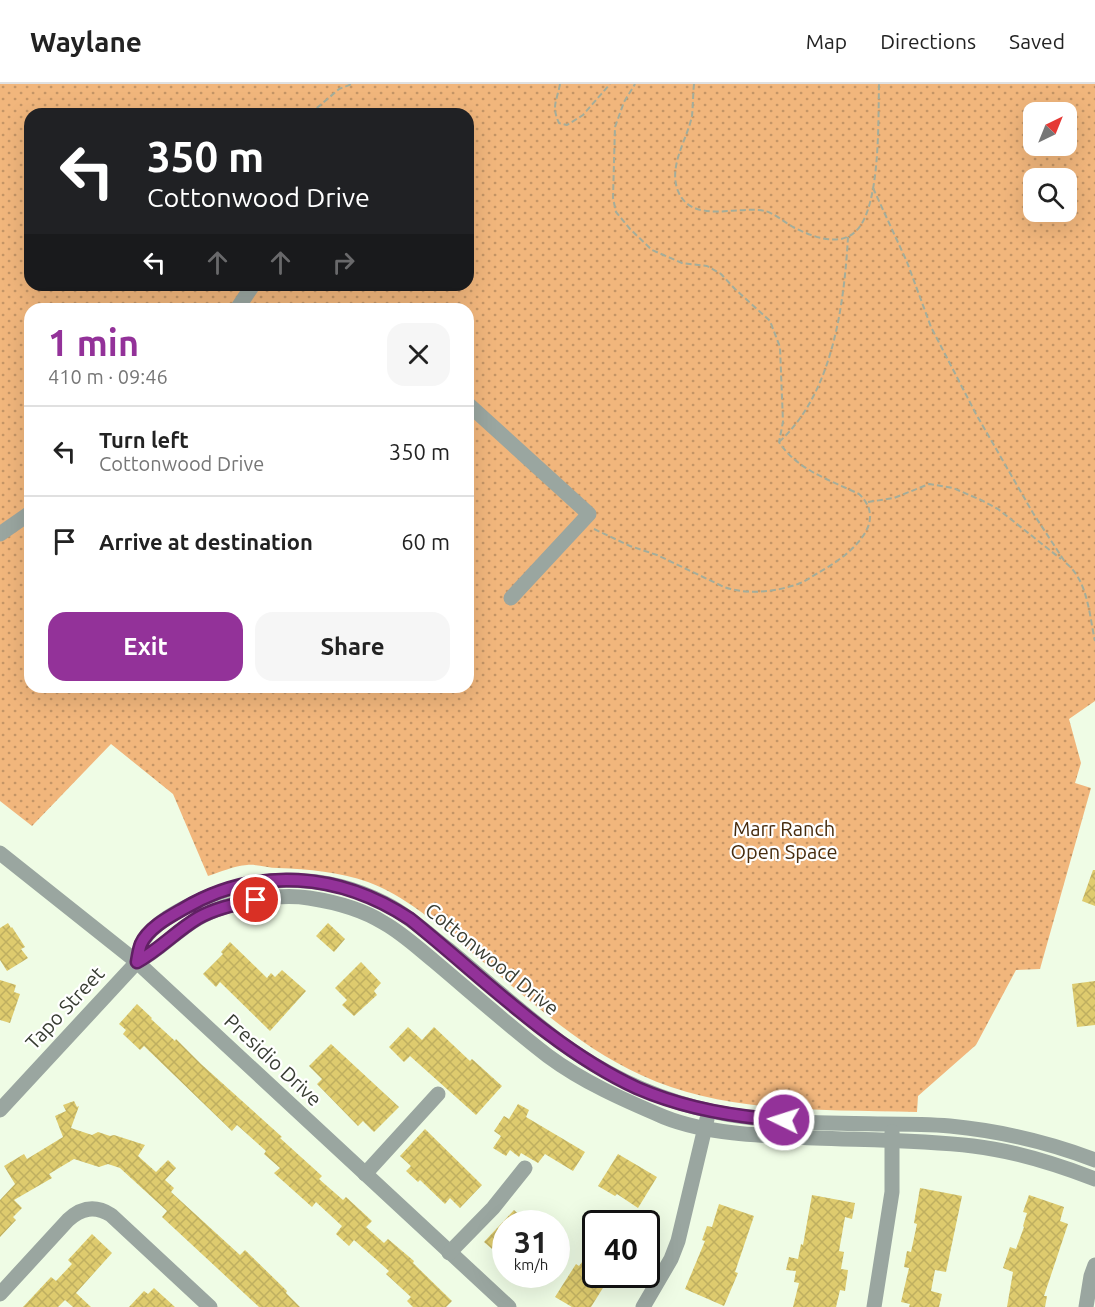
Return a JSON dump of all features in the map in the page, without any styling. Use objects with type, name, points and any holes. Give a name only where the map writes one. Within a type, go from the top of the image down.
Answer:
[{"type":"street","points":[[474,409],[588,513],[511,598]]},
{"type":"street","points":[[0,534],[24,517]]},
{"type":"street","name":"Presidio Drive","points":[[0,853],[137,962],[509,1307]]},
{"type":"street","name":"Cottonwood Drive","points":[[137,962],[141,943],[151,931],[182,910],[212,894],[239,885],[266,881],[312,881],[336,885],[360,892],[410,919],[561,1042],[591,1063],[638,1088],[709,1110],[768,1119],[949,1126],[1025,1137],[1061,1147],[1095,1161]]},
{"type":"street","name":"Cottonwood Drive","points":[[137,962],[153,954],[166,941],[198,918],[233,905],[256,900],[298,897],[350,907],[384,922],[548,1056],[579,1076],[668,1119],[706,1128],[749,1134],[973,1146],[1024,1155],[1095,1179]]},
{"type":"street","name":"Tapo Street","points":[[0,1110],[137,962]]},
{"type":"street","points":[[365,1174],[438,1094]]},
{"type":"street","points":[[643,1307],[671,1259],[678,1241],[709,1110]]},
{"type":"street","points":[[874,1307],[892,1192],[892,1124]]},
{"type":"street","points":[[449,1253],[493,1208],[525,1168]]},
{"type":"street","points":[[0,1294],[75,1213],[94,1208],[111,1215],[210,1307]]},
{"type":"street","points":[[1086,1307],[1095,1265]]},
{"type":"path","points":[[317,108],[339,89],[352,84]]},
{"type":"path","points":[[560,84],[554,112],[559,123],[567,125],[583,115],[610,84]]},
{"type":"path","points":[[582,520],[601,534],[657,555],[734,591],[764,591],[798,584],[837,562],[865,533],[871,521],[868,502],[859,494],[796,463],[779,442],[783,422],[780,347],[770,321],[721,274],[707,266],[682,263],[652,250],[616,212],[613,198],[615,127],[624,102],[635,84]]},
{"type":"path","points":[[694,84],[692,117],[674,176],[684,202],[702,211],[766,211],[814,236],[840,240],[856,231],[864,221],[873,188],[879,84]]},
{"type":"path","points":[[873,188],[907,262],[931,327],[976,414],[1033,513],[1065,562]]},
{"type":"path","points":[[779,442],[791,431],[809,403],[837,333],[848,237]]},
{"type":"path","points":[[868,502],[894,498],[929,484],[953,488],[998,509],[1071,567],[1084,588],[1095,641]]},
{"type":"green space","name":"Marr Ranch Open Space","points":[[0,84],[1095,84],[1095,701],[1069,719],[1081,763],[1075,783],[1091,788],[1040,969],[1016,970],[976,1045],[918,1096],[917,1112],[812,1110],[742,1103],[674,1088],[641,1075],[617,1063],[571,1033],[431,919],[382,888],[335,873],[255,865],[237,867],[208,876],[173,794],[111,744],[32,826],[0,801]]},
{"type":"building","points":[[1093,870],[1095,870],[1095,906],[1082,901]]},
{"type":"building","points":[[8,923],[25,947],[21,949],[28,958],[7,971],[0,960],[0,928]]},
{"type":"building","points":[[328,923],[345,939],[334,952],[316,936]]},
{"type":"building","points":[[230,942],[267,978],[271,973],[275,977],[282,970],[306,991],[270,1031],[220,982],[216,987],[203,974],[223,954],[221,952]]},
{"type":"building","points":[[361,962],[381,983],[374,991],[377,995],[354,1016],[342,1005],[347,1000],[335,988]]},
{"type":"building","points":[[0,980],[16,985],[14,992],[20,994],[10,1023],[0,1020]]},
{"type":"building","points":[[1095,981],[1095,1025],[1077,1027],[1072,984]]},
{"type":"building","points":[[137,1004],[282,1137],[280,1138],[322,1176],[319,1179],[343,1200],[346,1197],[372,1221],[366,1227],[384,1243],[388,1239],[414,1261],[413,1263],[452,1301],[446,1307],[413,1307],[407,1301],[411,1297],[386,1274],[389,1271],[354,1240],[349,1246],[336,1234],[342,1226],[316,1202],[312,1207],[274,1173],[280,1168],[264,1154],[266,1151],[237,1125],[232,1131],[144,1046],[140,1050],[123,1034],[126,1030],[119,1024]]},
{"type":"building","points":[[408,1027],[422,1040],[434,1027],[470,1061],[472,1059],[502,1086],[476,1115],[410,1056],[404,1062],[389,1047]]},
{"type":"building","points":[[331,1044],[399,1107],[374,1132],[363,1121],[358,1126],[317,1084],[322,1079],[309,1066]]},
{"type":"building","points":[[74,1101],[77,1107],[79,1106],[71,1128],[92,1135],[98,1132],[114,1135],[145,1145],[138,1156],[156,1172],[168,1160],[176,1168],[165,1180],[174,1188],[171,1192],[240,1255],[245,1250],[300,1307],[259,1307],[162,1217],[167,1211],[120,1168],[108,1164],[99,1167],[74,1159],[49,1174],[52,1178],[14,1200],[22,1208],[13,1217],[16,1220],[0,1237],[0,1200],[15,1184],[4,1166],[24,1154],[27,1159],[63,1137],[55,1116],[66,1111],[63,1105]]},
{"type":"building","points":[[518,1104],[529,1110],[526,1117],[585,1152],[573,1171],[545,1154],[538,1163],[521,1153],[519,1157],[510,1150],[506,1156],[493,1148],[501,1136],[494,1131],[504,1116],[509,1119]]},
{"type":"building","points":[[425,1129],[482,1185],[460,1208],[450,1198],[445,1204],[420,1180],[418,1182],[406,1171],[411,1166],[400,1156]]},
{"type":"building","points":[[618,1154],[657,1177],[638,1208],[617,1194],[615,1196],[598,1186]]},
{"type":"building","points":[[920,1188],[962,1196],[946,1272],[935,1270],[931,1291],[942,1294],[939,1307],[909,1307],[910,1304],[901,1302],[909,1268],[904,1267],[907,1251],[911,1252],[917,1224],[914,1223]]},
{"type":"building","points":[[812,1195],[855,1203],[852,1219],[845,1217],[839,1251],[844,1252],[841,1269],[848,1270],[845,1291],[840,1290],[836,1307],[793,1307],[799,1283],[794,1282],[796,1271],[786,1270],[789,1257],[798,1259],[801,1244],[803,1245]]},
{"type":"building","points":[[1029,1195],[1064,1207],[1060,1221],[1068,1224],[1044,1296],[1047,1296],[1045,1307],[1007,1307],[1013,1272],[1003,1268],[1010,1247],[1016,1249],[1024,1227],[1027,1213],[1023,1212]]},
{"type":"building","points":[[719,1204],[754,1216],[735,1272],[738,1273],[724,1306],[685,1289],[705,1241],[702,1240],[707,1226],[712,1227]]},
{"type":"building","points":[[492,1233],[492,1249],[484,1242]]},
{"type":"building","points":[[92,1234],[112,1253],[76,1293],[91,1307],[73,1307],[65,1300],[58,1307],[23,1307],[51,1277],[56,1281],[72,1264],[68,1260]]},
{"type":"building","points":[[582,1262],[582,1288],[603,1288],[591,1307],[572,1307],[555,1297],[561,1288],[570,1288],[570,1273],[576,1264],[579,1266]]},
{"type":"building","points":[[154,1288],[175,1307],[129,1307],[144,1291],[148,1294]]},
{"type":"route","points":[[256,900],[233,905],[198,918],[166,941],[153,954],[137,962],[141,943],[151,931],[166,919],[212,894],[239,885],[266,881],[312,881],[336,885],[360,892],[410,919],[527,1016],[591,1063],[615,1077],[661,1097],[693,1107],[723,1114],[784,1120]]}]
